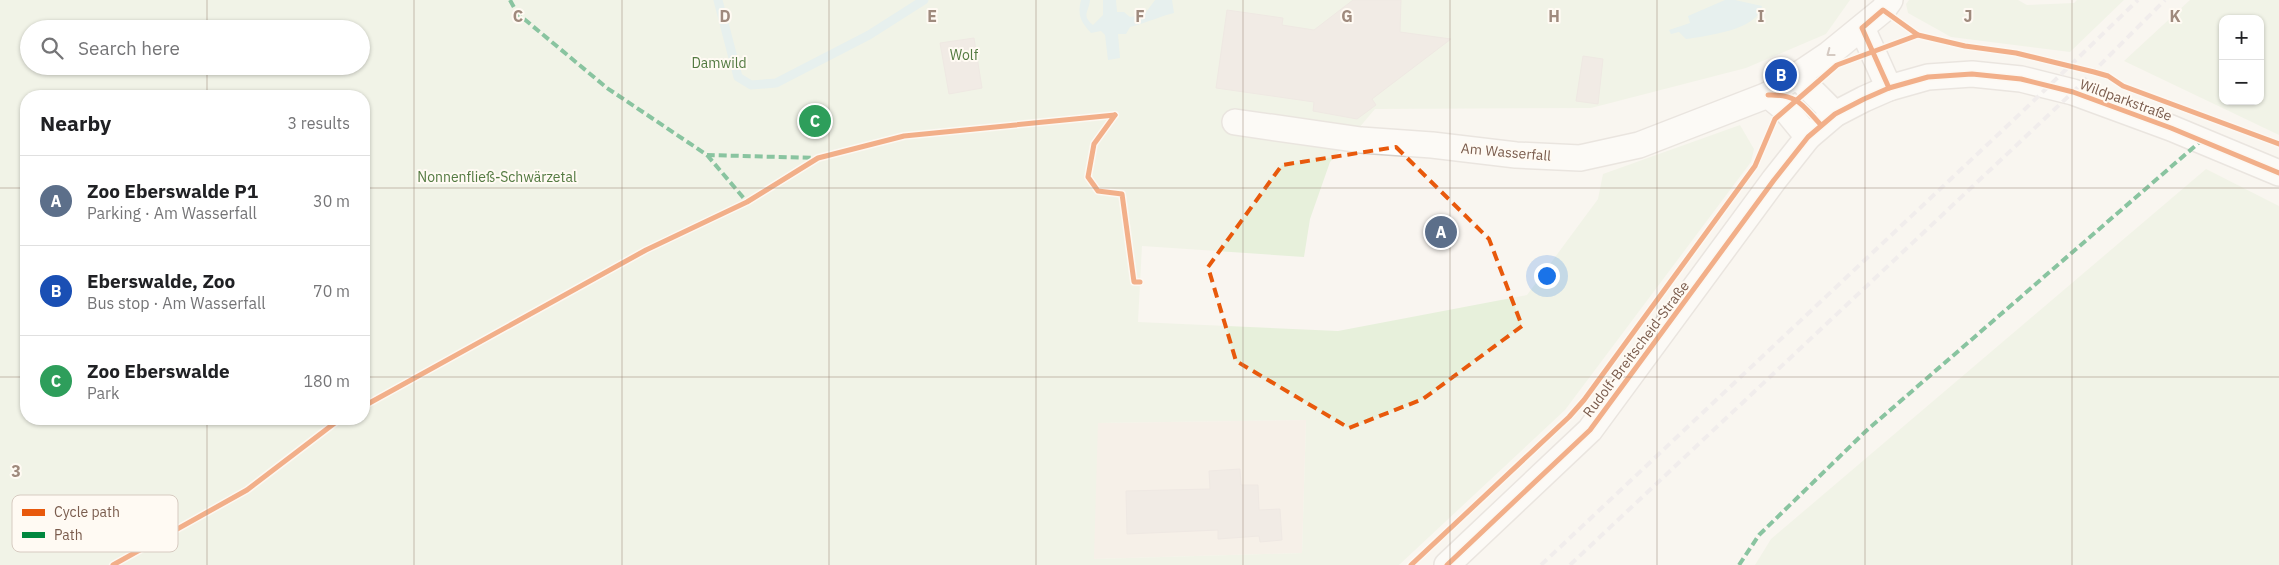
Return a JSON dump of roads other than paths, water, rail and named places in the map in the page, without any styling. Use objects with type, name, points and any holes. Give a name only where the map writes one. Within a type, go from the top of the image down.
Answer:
[{"type":"street","name":"Am Wasserfall","points":[[1234,122],[1361,140],[1432,145],[1516,155],[1580,158],[1639,145],[1768,95],[1798,77],[1862,28],[1883,10],[1890,0]]},
{"type":"street","points":[[1862,28],[1888,88]]},
{"type":"street","name":"Wildparkstraße","points":[[1746,220],[1774,180],[1808,137],[1835,114],[1888,88],[1928,77],[1972,74],[2021,79],[2073,92],[2153,121],[2279,173]]},
{"type":"street","points":[[1798,77],[1835,114]]},
{"type":"street","points":[[1768,95],[1785,110],[1808,137]]},
{"type":"street","name":"Rudolf-Breitscheid-Straße","points":[[1447,565],[1590,430],[1746,220]]},
{"type":"water","points":[[1081,0],[1090,0],[1087,19],[1093,25],[1103,15],[1103,0],[1116,0],[1117,12],[1124,12],[1130,17],[1144,15],[1155,0],[1172,0],[1174,13],[1130,27],[1126,34],[1118,34],[1120,58],[1108,60],[1105,35],[1101,31],[1091,33],[1082,22],[1079,10]]},
{"type":"water","points":[[1725,0],[1735,0],[1762,6],[1758,14],[1751,21],[1730,30],[1686,39],[1679,32],[1671,34],[1669,30],[1690,23],[1688,16]]},
{"type":"waterway","points":[[718,0],[738,77],[751,85],[776,83],[869,35],[924,0]]},
{"type":"railway","points":[[1541,565],[2023,111],[2138,0]]},
{"type":"railway","points":[[1570,565],[2073,92],[2165,0]]},
{"type":"place","name":"Eberswalde, Zoo","points":[[1781,75]]},
{"type":"place","name":"Zoo Eberswalde","points":[[815,121]]},
{"type":"place","name":"Zoo Eberswalde P1","points":[[1441,232]]},
{"type":"park label","name":"Wolf","points":[[964,55]]},
{"type":"park label","name":"Damwild","points":[[719,63]]},
{"type":"park label","name":"Nonnenfließ-Schwärzetal","points":[[497,177]]}]
